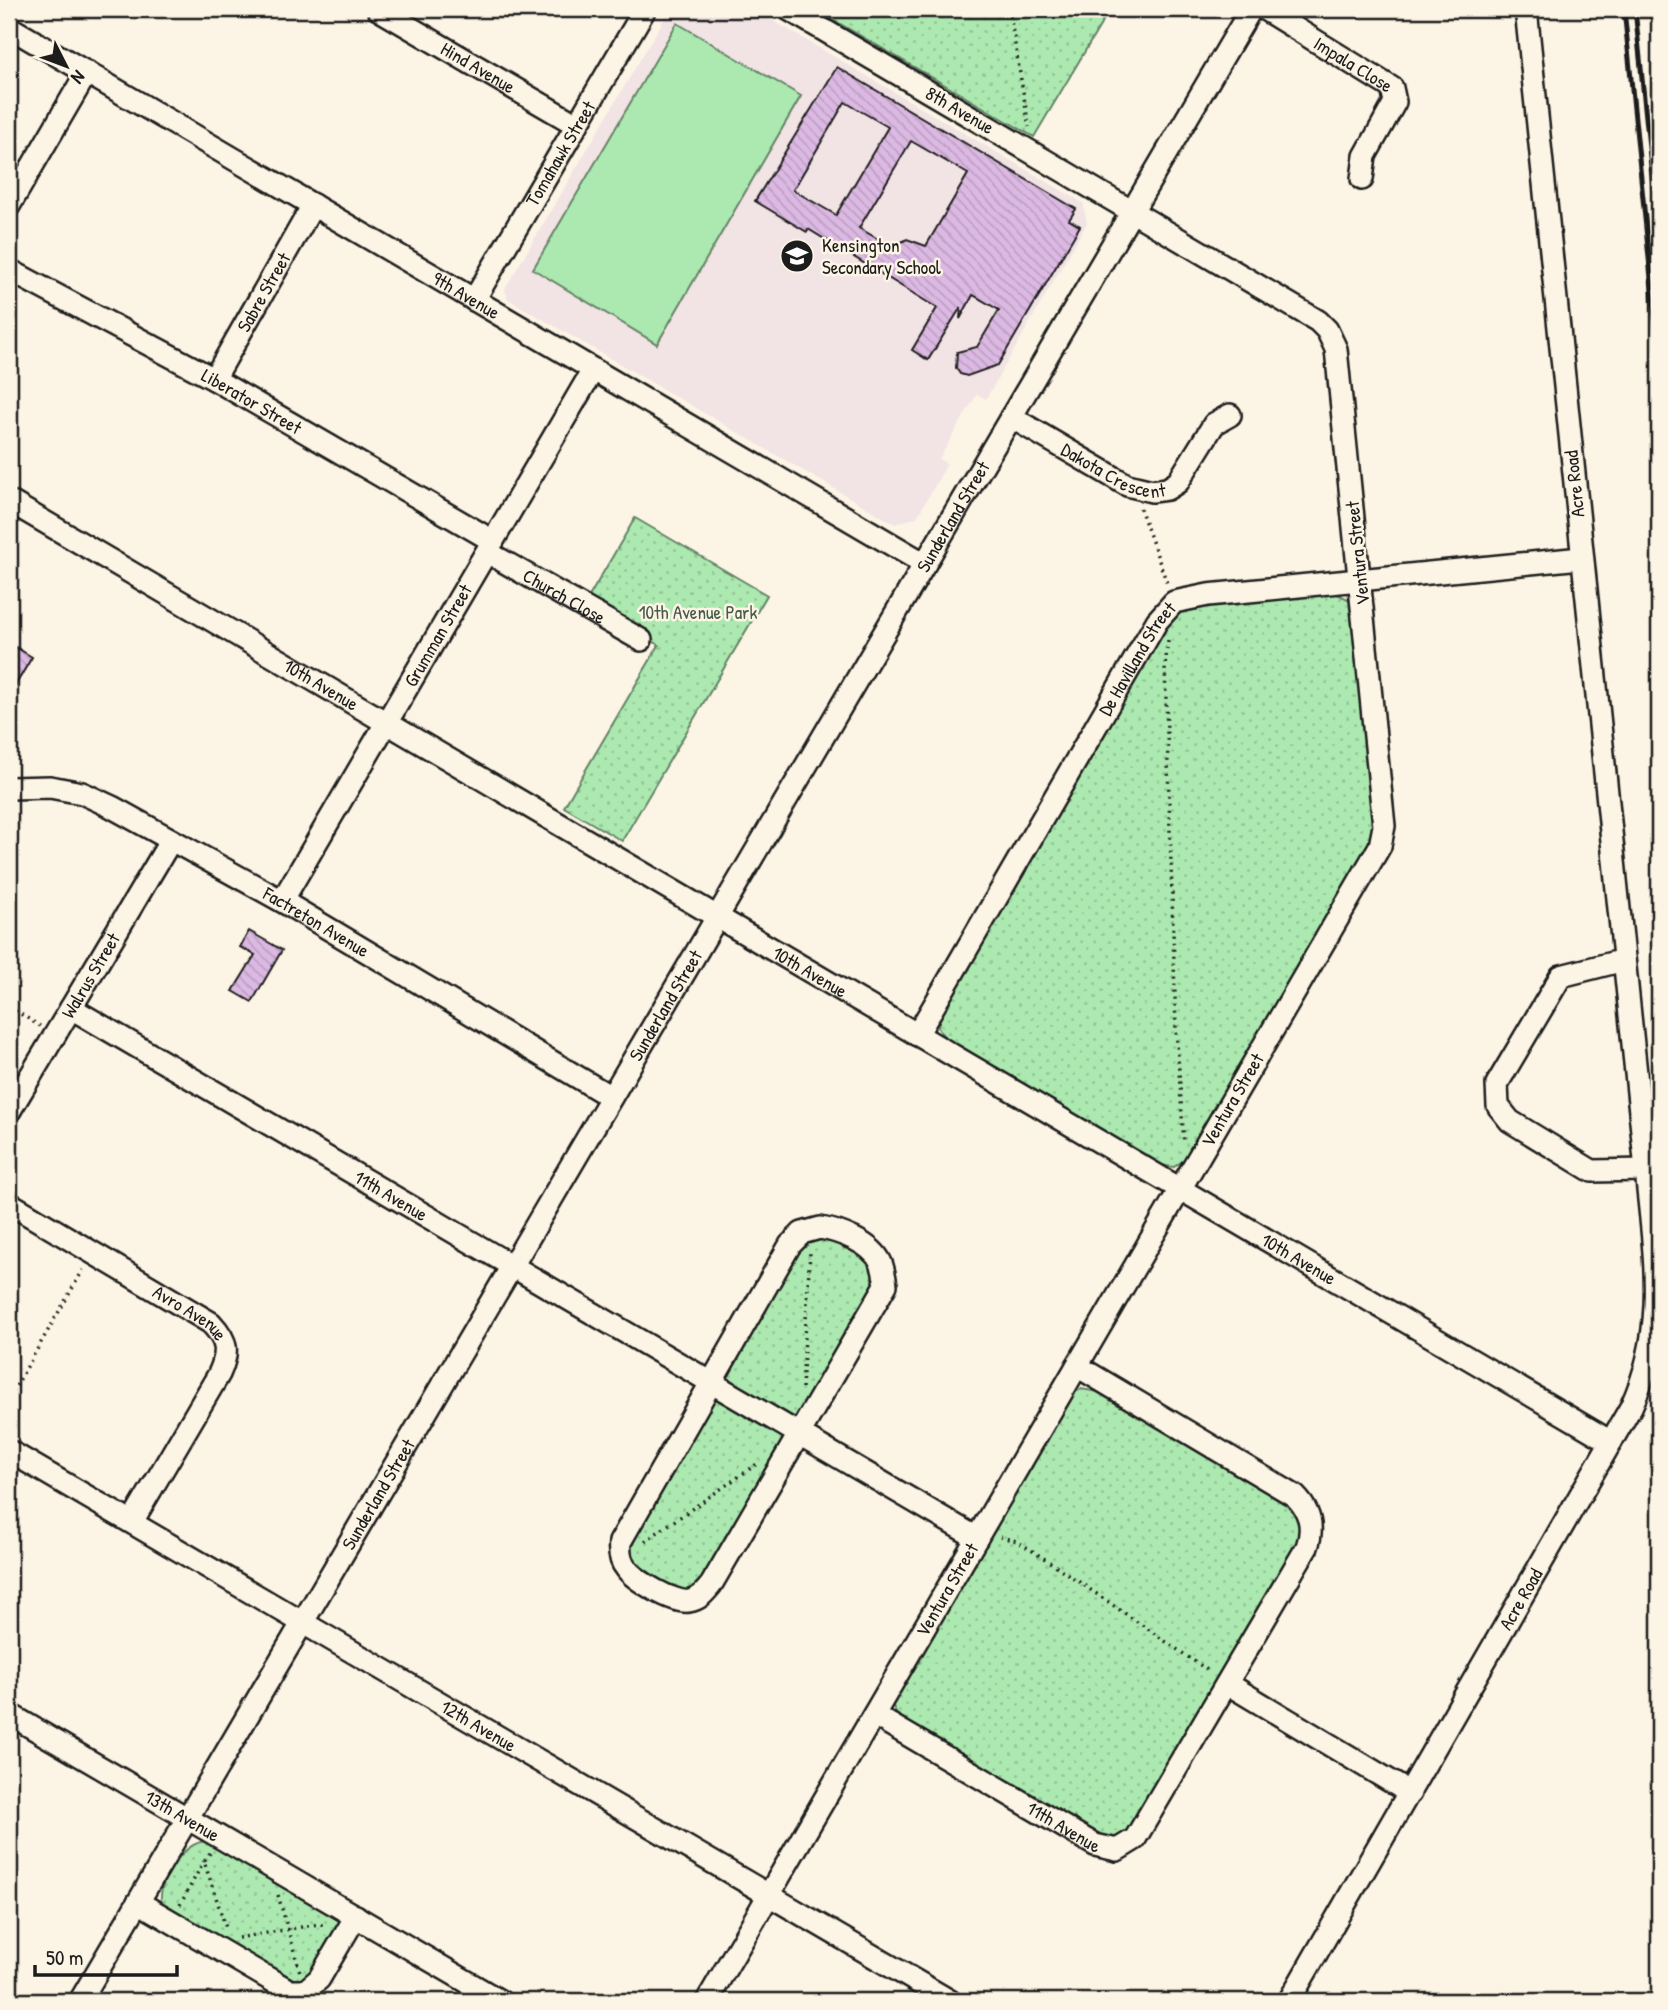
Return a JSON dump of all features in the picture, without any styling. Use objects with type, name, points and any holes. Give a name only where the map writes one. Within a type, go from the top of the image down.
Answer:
[{"type":"street","name":"Hind Avenue","points":[[377,9],[577,125]]},
{"type":"street","name":"Tomahawk Street","points":[[474,300],[645,9]]},
{"type":"street","name":"Sunderland Street","points":[[80,2001],[1251,9]]},
{"type":"street","name":"Impala Close","points":[[1264,9],[1392,88],[1395,102],[1365,156],[1362,179]]},
{"type":"street","name":"Acre Road","points":[[1289,2001],[1611,1442],[1647,1375],[1658,1328],[1646,1170],[1525,9]]},
{"type":"street","name":"8th Avenue","points":[[799,12],[1133,209]]},
{"type":"street","name":"9th Avenue","points":[[9,27],[925,564]]},
{"type":"street","points":[[9,206],[87,72]]},
{"type":"street","name":"Sabre Street","points":[[214,379],[313,205]]},
{"type":"street","name":"Ventura Street","points":[[707,2001],[1383,836],[1336,349],[1327,330],[1318,321],[1133,209]]},
{"type":"street","name":"Liberator Street","points":[[9,270],[214,379],[490,546]]},
{"type":"street","name":"Grumman Street","points":[[282,901],[593,370]]},
{"type":"street","name":"Dakota Crescent","points":[[1011,417],[1127,485],[1152,491],[1167,489],[1178,482],[1214,424],[1230,415]]},
{"type":"street","name":"10th Avenue","points":[[9,502],[917,1035],[1185,1181],[1611,1442]]},
{"type":"street","name":"Church Close","points":[[490,546],[641,640]]},
{"type":"street","name":"De Havilland Street","points":[[917,1035],[1157,621],[1174,602],[1208,595],[1581,558]]},
{"type":"street","name":"Factreton Avenue","points":[[9,788],[50,787],[82,793],[282,901],[611,1097]]},
{"type":"street","name":"Walrus Street","points":[[9,1112],[171,839]]},
{"type":"street","points":[[1624,960],[1561,976],[1497,1084],[1498,1106],[1510,1121],[1592,1171],[1646,1170]]},
{"type":"street","name":"11th Avenue","points":[[71,1008],[977,1538]]},
{"type":"street","name":"Avro Avenue","points":[[9,1203],[211,1324],[223,1336],[228,1350],[219,1374],[132,1522]]},
{"type":"street","points":[[820,1228],[837,1230],[853,1239],[881,1262],[886,1285],[701,1597],[686,1602],[645,1583],[624,1566],[619,1550],[620,1542],[713,1383],[796,1238],[820,1228]]},
{"type":"street","name":"11th Avenue","points":[[874,1715],[1095,1845],[1116,1850],[1135,1839],[1228,1684],[1307,1546],[1311,1526],[1306,1510],[1295,1496],[1077,1366]]},
{"type":"street","name":"12th Avenue","points":[[9,1451],[950,2001]]},
{"type":"street","points":[[1228,1684],[1410,1793]]},
{"type":"street","name":"13th Avenue","points":[[9,1714],[500,2001]]},
{"type":"street","points":[[138,1902],[290,1991],[305,1991],[319,1979],[356,1916]]},
{"type":"path","points":[[1009,9],[1031,151]]},
{"type":"path","points":[[1655,9],[1659,57]]},
{"type":"path","points":[[1139,504],[1174,602]]},
{"type":"path","points":[[1169,640],[1165,666],[1176,1028],[1185,1181]]},
{"type":"path","points":[[9,1007],[55,1034]]},
{"type":"path","points":[[9,1398],[93,1254]]},
{"type":"path","points":[[977,1538],[990,1535],[1017,1541],[1228,1684]]},
{"type":"path","points":[[170,1921],[204,1861]]},
{"type":"path","points":[[206,1867],[230,1940],[319,1924],[330,1928]]},
{"type":"path","points":[[278,1893],[300,1973]]},
{"type":"shaded area","name":"Kensington Secondary School","points":[[670,9],[753,9],[1083,203],[1087,223],[986,399],[977,394],[939,459],[947,464],[917,517],[895,524],[508,299],[505,289]]},
{"type":"green space","points":[[822,9],[1110,9],[1034,137],[825,15]]},
{"type":"green space","points":[[677,23],[801,96],[657,344],[533,269]]},
{"type":"green space","name":"10th Avenue Park","points":[[635,518],[767,595],[622,841],[564,807],[659,645],[586,602]]},
{"type":"green space","points":[[1331,591],[1348,599],[1355,613],[1375,837],[1188,1157],[1174,1167],[1157,1165],[949,1044],[938,1028],[941,1007],[1163,627],[1180,608]]},
{"type":"green space","points":[[796,1238],[853,1239],[886,1285],[701,1597],[645,1583],[620,1542]]},
{"type":"green space","points":[[1081,1389],[1099,1392],[1292,1505],[1303,1521],[1300,1540],[1126,1834],[1104,1840],[899,1720],[891,1702],[1073,1393]]},
{"type":"green space","points":[[208,1841],[337,1916],[341,1927],[312,1978],[292,1984],[162,1905],[163,1885],[173,1864],[190,1847]]},
{"type":"building","points":[[837,67],[1076,209],[1069,220],[1080,226],[998,365],[967,376],[960,374],[956,368],[957,352],[977,347],[999,310],[973,295],[960,319],[961,307],[928,360],[912,350],[937,308],[808,229],[807,232],[755,201]],"holes":[[[845,102],[888,127],[836,215],[793,190]],[[911,141],[968,174],[926,246],[907,239],[892,247],[859,228]]]},
{"type":"building","points":[[9,643],[32,657],[9,696]]},
{"type":"building","points":[[249,931],[282,950],[252,1002],[233,991],[255,955],[240,947]]},
{"type":"railway","points":[[1624,9],[1659,358]]},
{"type":"railway","points":[[1635,9],[1659,246]]},
{"type":"place","name":"Kensington Secondary School","points":[[797,256]]}]
